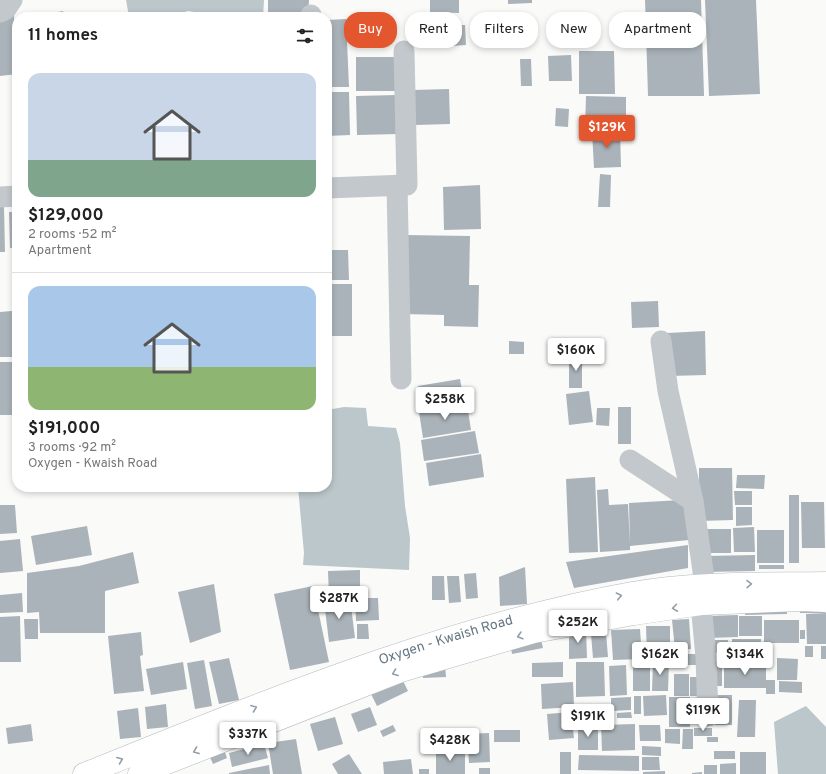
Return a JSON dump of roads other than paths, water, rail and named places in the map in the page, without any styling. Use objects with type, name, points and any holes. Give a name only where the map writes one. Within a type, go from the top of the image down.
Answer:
[{"type":"main road","name":"Oxygen - Kwaish Road","points":[[139,774],[401,671],[534,632],[634,614],[703,595],[826,583]]},
{"type":"main road","name":"Oxygen - Kwaish Road","points":[[84,774],[348,672],[484,628],[634,593],[826,601]]},
{"type":"street","points":[[0,12],[6,9],[12,0]]},
{"type":"street","points":[[332,188],[407,185],[404,51]]},
{"type":"street","points":[[396,185],[401,379]]},
{"type":"street","points":[[0,197],[12,196]]},
{"type":"street","points":[[661,341],[668,391],[693,501],[703,595],[708,716]]},
{"type":"street","points":[[630,460],[693,501]]}]
